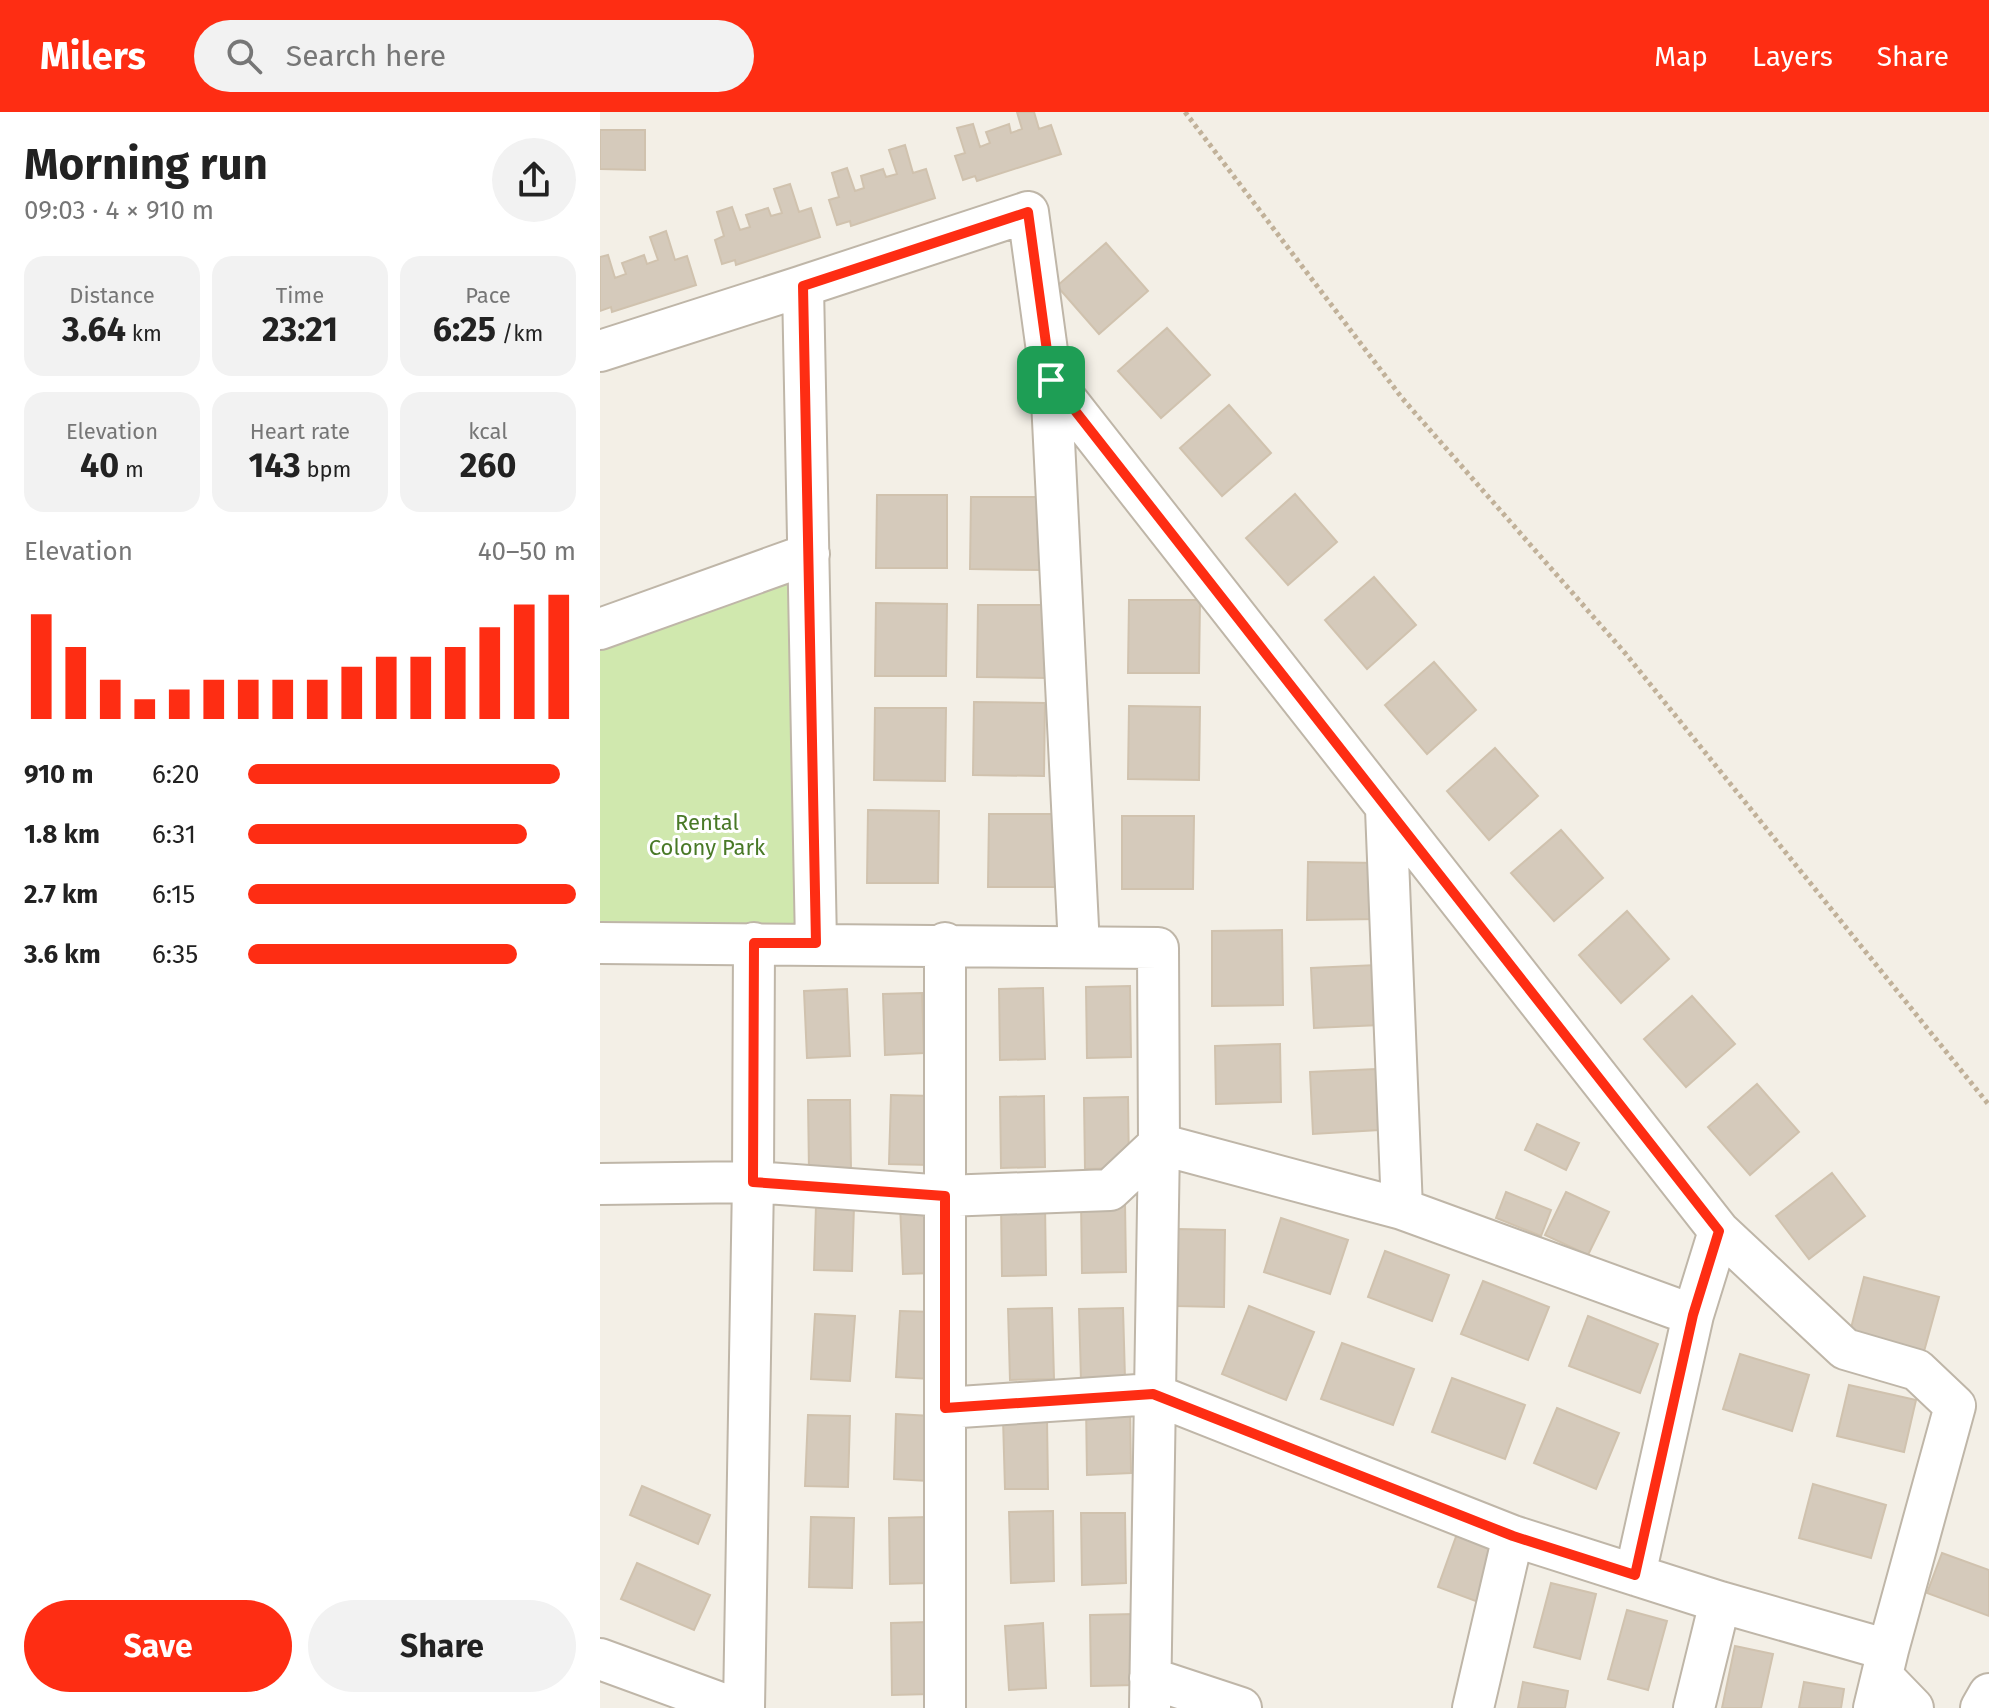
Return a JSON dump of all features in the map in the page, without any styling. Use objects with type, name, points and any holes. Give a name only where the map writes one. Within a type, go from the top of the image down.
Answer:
[{"type":"street","points":[[600,351],[1028,212],[1051,380],[1079,947]]},
{"type":"street","points":[[803,286],[816,943]]},
{"type":"street","points":[[1051,380],[1719,1231],[1845,1349],[1917,1370],[1955,1406],[1881,1678]]},
{"type":"street","points":[[600,629],[809,554]]},
{"type":"street","points":[[1386,809],[1402,1209]]},
{"type":"street","points":[[600,943],[945,943],[1158,948],[1159,1144],[1150,1693],[1241,1708]]},
{"type":"street","points":[[744,1708],[754,943]]},
{"type":"street","points":[[945,943],[945,1708]]},
{"type":"street","points":[[1159,1144],[1402,1209],[1693,1315]]},
{"type":"street","points":[[600,1184],[753,1182],[945,1196],[1110,1190],[1159,1144]]},
{"type":"street","points":[[1635,1575],[1693,1315],[1719,1231]]},
{"type":"street","points":[[945,1408],[1153,1394],[1513,1536],[1720,1602],[1881,1678],[1913,1708]]},
{"type":"street","points":[[1473,1708],[1513,1536]]},
{"type":"street","points":[[1694,1708],[1720,1602]]},
{"type":"street","points":[[600,1659],[734,1708]]},
{"type":"street","points":[[1981,1708],[1989,1694]]},
{"type":"path","points":[[1185,112],[1402,398],[1625,653],[1989,1105]]},
{"type":"green space","name":"Rental Colony Park","points":[[809,554],[816,943],[600,942],[600,629]]},
{"type":"building","points":[[1017,112],[1034,112],[1039,129],[1051,125],[1061,154],[977,181],[975,176],[963,180],[955,156],[965,153],[957,128],[973,124],[980,147],[990,143],[986,132],[1009,124],[1011,133],[1022,129]]},
{"type":"building","points":[[600,130],[645,130],[645,170],[600,169]]},
{"type":"building","points":[[905,145],[913,173],[926,169],[935,198],[851,226],[850,221],[837,225],[829,200],[839,197],[832,173],[847,168],[855,191],[864,188],[861,176],[883,169],[886,177],[897,174],[889,150]]},
{"type":"building","points":[[790,184],[799,212],[811,208],[820,237],[736,265],[735,260],[722,264],[715,240],[724,236],[717,212],[732,207],[740,230],[750,227],[746,215],[768,208],[771,216],[782,213],[774,189]]},
{"type":"building","points":[[666,231],[675,260],[687,256],[696,285],[612,312],[611,307],[600,311],[600,257],[608,255],[615,278],[626,274],[622,263],[644,255],[647,264],[658,260],[650,237]]},
{"type":"building","points":[[1106,243],[1148,291],[1099,334],[1057,286]]},
{"type":"building","points":[[1167,328],[1210,375],[1161,418],[1118,371]]},
{"type":"building","points":[[1229,405],[1271,453],[1222,496],[1180,448]]},
{"type":"building","points":[[1295,494],[1337,542],[1288,585],[1246,538]]},
{"type":"building","points":[[877,495],[947,495],[947,568],[876,568]]},
{"type":"building","points":[[971,497],[1041,497],[1041,570],[970,569]]},
{"type":"building","points":[[1374,577],[1416,625],[1367,669],[1325,620]]},
{"type":"building","points":[[1129,600],[1200,600],[1199,673],[1128,673]]},
{"type":"building","points":[[876,603],[947,604],[946,676],[875,676]]},
{"type":"building","points":[[978,605],[1049,605],[1048,678],[977,677]]},
{"type":"building","points":[[1434,662],[1476,710],[1427,754],[1385,705]]},
{"type":"building","points":[[974,702],[1045,703],[1044,776],[973,775]]},
{"type":"building","points":[[1129,706],[1200,707],[1199,780],[1128,779]]},
{"type":"building","points":[[875,708],[946,708],[945,781],[874,780]]},
{"type":"building","points":[[1495,748],[1538,796],[1489,840],[1447,791]]},
{"type":"building","points":[[868,810],[939,811],[938,883],[867,883]]},
{"type":"building","points":[[989,814],[1060,814],[1059,887],[988,887]]},
{"type":"building","points":[[1122,816],[1194,816],[1193,889],[1122,889]]},
{"type":"building","points":[[1561,830],[1603,878],[1554,921],[1511,873]]},
{"type":"building","points":[[1308,862],[1379,863],[1378,919],[1307,920]]},
{"type":"building","points":[[1627,911],[1669,959],[1621,1003],[1579,955]]},
{"type":"building","points":[[1282,930],[1283,1005],[1212,1006],[1212,931]]},
{"type":"building","points":[[1377,965],[1380,1025],[1314,1028],[1311,968]]},
{"type":"building","points":[[1130,986],[1131,1057],[1087,1058],[1086,987]]},
{"type":"building","points":[[1043,988],[1045,1059],[1000,1060],[999,989]]},
{"type":"building","points":[[847,989],[850,1056],[807,1058],[804,991]]},
{"type":"building","points":[[922,993],[924,1053],[885,1055],[883,994]]},
{"type":"building","points":[[1692,996],[1735,1044],[1686,1087],[1644,1039]]},
{"type":"building","points":[[1280,1044],[1281,1102],[1216,1104],[1215,1046]]},
{"type":"building","points":[[1376,1069],[1379,1130],[1313,1134],[1310,1072]]},
{"type":"building","points":[[1757,1084],[1799,1132],[1750,1175],[1708,1127]]},
{"type":"building","points":[[891,1095],[932,1096],[930,1165],[889,1164]]},
{"type":"building","points":[[1044,1096],[1045,1167],[1001,1168],[1000,1097]]},
{"type":"building","points":[[1128,1097],[1129,1168],[1085,1169],[1084,1098]]},
{"type":"building","points":[[808,1100],[850,1100],[851,1170],[809,1171]]},
{"type":"building","points":[[1537,1124],[1579,1143],[1566,1170],[1525,1150]]},
{"type":"building","points":[[1832,1173],[1865,1216],[1809,1259],[1776,1216]]},
{"type":"building","points":[[1506,1192],[1551,1210],[1541,1236],[1496,1218]]},
{"type":"building","points":[[1566,1192],[1609,1212],[1588,1255],[1545,1235]]},
{"type":"building","points":[[1081,1202],[1125,1202],[1126,1272],[1082,1273]]},
{"type":"building","points":[[930,1203],[933,1273],[903,1274],[900,1204]]},
{"type":"building","points":[[1045,1204],[1046,1275],[1002,1276],[1001,1205]]},
{"type":"building","points":[[816,1206],[854,1206],[852,1271],[814,1270]]},
{"type":"building","points":[[1281,1218],[1348,1240],[1330,1294],[1264,1272]]},
{"type":"building","points":[[1178,1229],[1225,1230],[1224,1307],[1176,1306]]},
{"type":"building","points":[[1385,1251],[1449,1275],[1432,1321],[1368,1297]]},
{"type":"building","points":[[1864,1277],[1939,1297],[1923,1355],[1849,1336]]},
{"type":"building","points":[[1483,1281],[1549,1307],[1528,1360],[1461,1334]]},
{"type":"building","points":[[1249,1306],[1314,1332],[1286,1400],[1222,1374]]},
{"type":"building","points":[[1052,1308],[1054,1379],[1010,1380],[1008,1309]]},
{"type":"building","points":[[1123,1308],[1125,1379],[1081,1380],[1079,1309]]},
{"type":"building","points":[[900,1311],[934,1312],[931,1379],[896,1377]]},
{"type":"building","points":[[815,1314],[855,1316],[850,1381],[811,1379]]},
{"type":"building","points":[[1588,1316],[1658,1344],[1640,1393],[1569,1366]]},
{"type":"building","points":[[1342,1343],[1414,1369],[1393,1425],[1321,1399]]},
{"type":"building","points":[[1740,1354],[1809,1375],[1792,1431],[1723,1409]]},
{"type":"building","points":[[1452,1378],[1525,1405],[1505,1459],[1432,1432]]},
{"type":"building","points":[[1849,1385],[1916,1400],[1904,1452],[1837,1436]]},
{"type":"building","points":[[1130,1403],[1131,1473],[1087,1475],[1086,1404]]},
{"type":"building","points":[[1557,1408],[1619,1433],[1596,1489],[1534,1463]]},
{"type":"building","points":[[896,1414],[931,1416],[928,1481],[894,1479]]},
{"type":"building","points":[[808,1415],[850,1416],[848,1487],[805,1486]]},
{"type":"building","points":[[1003,1418],[1047,1418],[1048,1489],[1005,1489]]},
{"type":"building","points":[[1813,1484],[1886,1505],[1871,1558],[1799,1538]]},
{"type":"building","points":[[642,1486],[710,1515],[698,1544],[630,1515]]},
{"type":"building","points":[[1053,1511],[1054,1581],[1011,1583],[1009,1512]]},
{"type":"building","points":[[1081,1513],[1125,1513],[1126,1583],[1082,1585]]},
{"type":"building","points":[[811,1517],[854,1518],[852,1588],[809,1587]]},
{"type":"building","points":[[928,1517],[929,1583],[890,1584],[889,1518]]},
{"type":"building","points":[[1458,1531],[1501,1546],[1481,1603],[1438,1587]]},
{"type":"building","points":[[1942,1553],[1989,1570],[1989,1616],[1927,1593]]},
{"type":"building","points":[[637,1563],[710,1595],[694,1630],[621,1599]]},
{"type":"building","points":[[1551,1583],[1596,1594],[1580,1659],[1534,1647]]},
{"type":"building","points":[[1627,1610],[1667,1621],[1648,1690],[1608,1679]]},
{"type":"building","points":[[1134,1614],[1135,1685],[1091,1686],[1090,1615]]},
{"type":"building","points":[[929,1622],[930,1694],[892,1695],[891,1623]]},
{"type":"building","points":[[1043,1623],[1046,1688],[1009,1690],[1005,1626]]},
{"type":"building","points":[[1735,1646],[1773,1654],[1761,1708],[1722,1708]]},
{"type":"building","points":[[1523,1682],[1568,1691],[1565,1708],[1518,1708]]},
{"type":"building","points":[[1804,1682],[1844,1689],[1841,1708],[1799,1708]]},
{"type":"route","points":[[1028,212],[1051,380],[1100,447],[1719,1231],[1693,1315],[1635,1575],[1513,1536],[1153,1394],[945,1408],[945,1196],[753,1182],[754,943],[816,943],[803,286],[1028,212]]}]
